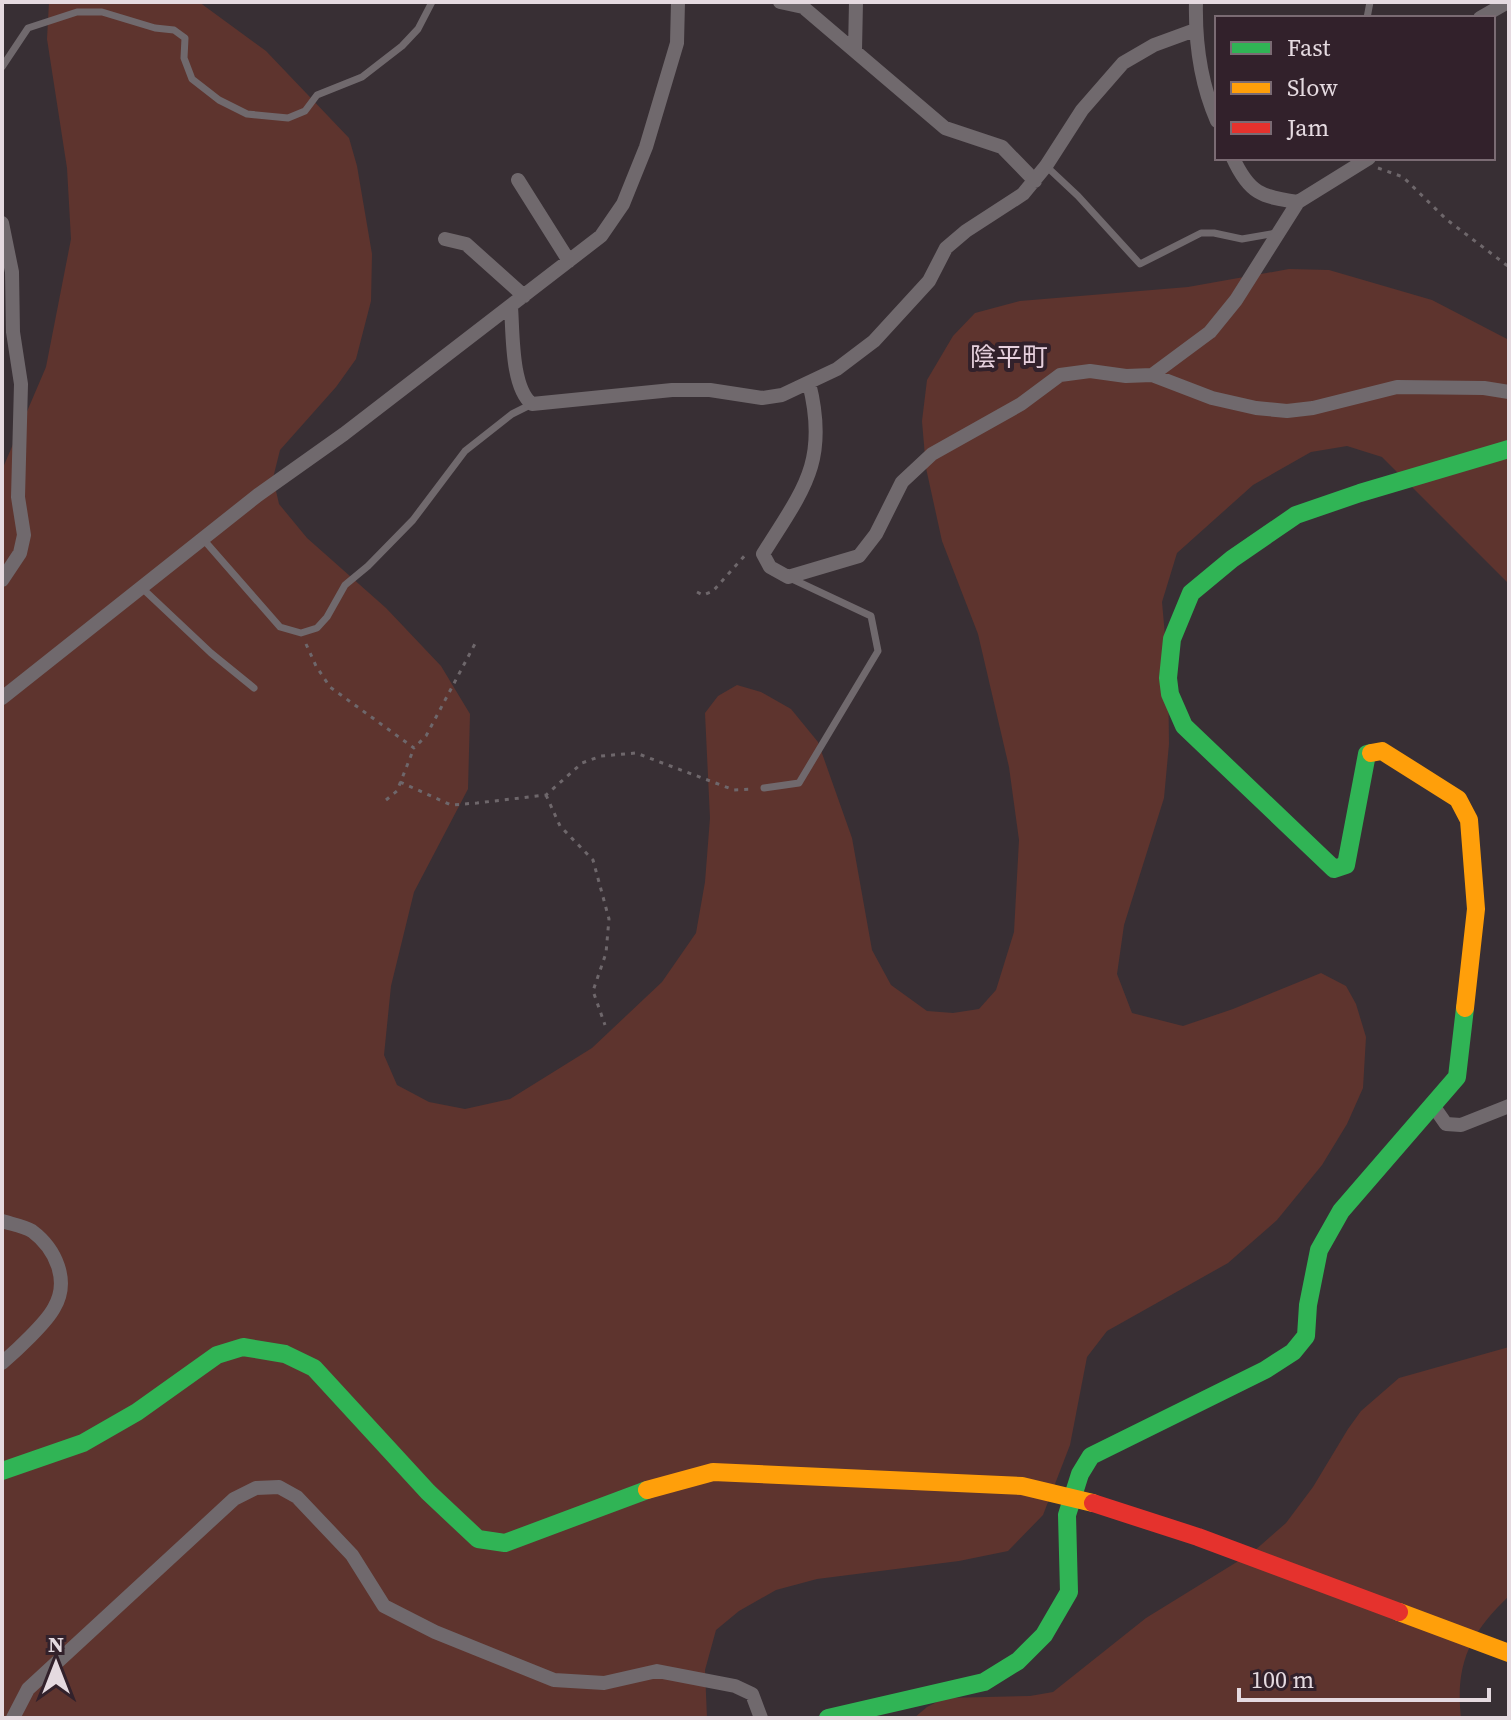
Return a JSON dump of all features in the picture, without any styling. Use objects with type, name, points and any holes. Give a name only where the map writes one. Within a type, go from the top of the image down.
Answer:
[{"type":"street","points":[[2,698],[203,539],[601,236],[623,204],[646,147],[677,43],[678,2]]},
{"type":"street","points":[[780,2],[803,7],[945,128],[1002,147],[1035,181]]},
{"type":"street","points":[[855,50],[856,2]]},
{"type":"street","points":[[1196,2],[1199,70],[1215,115]]},
{"type":"street","points":[[1484,16],[1508,2]]},
{"type":"street","points":[[511,307],[517,376],[526,400],[532,404],[672,390],[710,390],[762,398],[782,395],[837,369],[874,341],[929,281],[946,248],[966,231],[1023,194],[1035,181],[1082,110],[1123,63],[1154,45],[1195,30]]},
{"type":"street","points":[[1234,160],[1249,187],[1268,198],[1298,202]]},
{"type":"street","points":[[1152,375],[1210,332],[1236,300],[1298,202],[1366,160]]},
{"type":"street","points":[[518,180],[569,261]]},
{"type":"street","points":[[2,223],[12,272],[13,332],[21,384],[18,497],[24,535],[20,553],[2,580]]},
{"type":"street","points":[[445,239],[466,244],[524,296]]},
{"type":"street","points":[[809,383],[816,411],[816,449],[805,487],[763,554],[770,567],[788,577],[859,556],[876,534],[902,482],[932,454],[1021,404],[1060,375],[1090,371],[1126,376],[1152,375],[1212,398],[1287,411],[1313,408],[1397,387],[1484,388],[1509,392]]},
{"type":"street","points":[[828,1718],[984,1682],[1018,1661],[1044,1635],[1069,1592],[1067,1515],[1080,1474],[1091,1456],[1265,1370],[1293,1352],[1306,1336],[1308,1305],[1319,1250],[1341,1211],[1457,1077],[1476,909],[1469,820],[1458,799],[1382,751],[1367,754],[1346,865],[1334,869],[1184,726],[1170,694],[1168,678],[1172,639],[1191,593],[1232,559],[1296,515],[1509,449]]},
{"type":"street","points":[[1432,1104],[1446,1124],[1461,1125],[1509,1106]]},
{"type":"street","points":[[2,1221],[30,1230],[47,1247],[58,1261],[61,1286],[54,1309],[2,1363]]},
{"type":"street","points":[[2,1471],[83,1443],[137,1412],[217,1355],[243,1347],[285,1354],[314,1368],[428,1492],[478,1539],[505,1543],[661,1485],[713,1472],[1022,1486],[1073,1497],[1198,1537],[1508,1652]]},
{"type":"street","points":[[13,1718],[28,1689],[234,1499],[256,1488],[279,1487],[297,1497],[352,1555],[384,1606],[435,1632],[554,1680],[604,1683],[657,1671],[735,1686],[752,1694],[761,1718]]},
{"type":"lane","points":[[2,67],[28,28],[77,12],[102,12],[155,28],[174,30],[185,38],[184,58],[192,79],[219,100],[247,114],[288,118],[305,111],[317,95],[362,77],[402,46],[418,29],[432,2]]},
{"type":"lane","points":[[1046,166],[1140,264],[1201,233],[1242,239],[1278,233]]},
{"type":"lane","points":[[203,539],[280,627],[301,633],[317,628],[345,585],[413,520],[465,451],[512,414],[532,404]]},
{"type":"lane","points":[[764,788],[799,783],[878,651],[871,616],[788,577]]},
{"type":"lane","points":[[142,588],[211,653],[254,688]]},
{"type":"path","points":[[1366,160],[1403,177],[1446,219],[1509,267]]},
{"type":"path","points":[[697,592],[703,595],[713,591],[747,552],[763,554]]},
{"type":"path","points":[[301,633],[330,687],[414,748]]},
{"type":"path","points":[[386,800],[392,797],[414,748],[426,736],[477,640]]},
{"type":"path","points":[[400,782],[451,805],[546,795],[582,763],[601,756],[636,753],[734,790],[764,788]]},
{"type":"path","points":[[546,795],[560,826],[593,860],[609,919],[606,953],[593,991],[605,1025]]},
{"type":"shaded area","points":[[49,2],[199,2],[266,51],[349,138],[357,166],[372,254],[371,301],[356,359],[336,387],[280,450],[273,478],[279,504],[307,538],[386,608],[441,666],[470,714],[468,789],[414,892],[391,986],[384,1055],[397,1085],[429,1102],[465,1109],[510,1099],[592,1048],[662,982],[696,933],[705,882],[710,818],[705,713],[718,696],[737,685],[761,692],[791,709],[818,742],[852,838],[872,950],[891,985],[927,1011],[953,1013],[979,1009],[996,990],[1014,932],[1019,840],[1009,767],[978,634],[942,541],[926,468],[922,421],[927,380],[953,336],[975,313],[1020,301],[1188,287],[1289,269],[1329,270],[1432,300],[1509,340],[1509,584],[1382,457],[1347,446],[1311,452],[1253,485],[1177,553],[1162,602],[1168,669],[1169,744],[1164,798],[1124,925],[1117,974],[1132,1013],[1183,1026],[1321,973],[1346,986],[1356,1004],[1366,1037],[1363,1088],[1347,1124],[1322,1165],[1277,1220],[1228,1263],[1107,1331],[1087,1357],[1070,1445],[1043,1515],[1008,1551],[959,1561],[817,1579],[776,1590],[739,1611],[716,1630],[705,1670],[707,1718],[2,1718],[2,470],[46,367],[71,239],[67,168],[47,39]]},
{"type":"shaded area","points":[[1509,1347],[1509,1596],[1484,1623],[1468,1651],[1460,1681],[1461,1718],[914,1718],[945,1698],[1030,1696],[1053,1692],[1146,1618],[1253,1552],[1286,1523],[1313,1487],[1361,1411],[1399,1378]]},
{"type":"traffic: fast","points":[[1371,753],[1367,754],[1346,865],[1334,869],[1184,726],[1170,694],[1168,678],[1172,639],[1191,593],[1232,559],[1296,515],[1509,449]]},
{"type":"traffic: fast","points":[[828,1718],[984,1682],[1018,1661],[1044,1635],[1069,1592],[1067,1515],[1080,1474],[1091,1456],[1265,1370],[1293,1352],[1306,1336],[1308,1305],[1319,1250],[1341,1211],[1457,1077],[1465,1008]]},
{"type":"traffic: fast","points":[[2,1471],[83,1443],[137,1412],[217,1355],[243,1347],[285,1354],[314,1368],[428,1492],[478,1539],[505,1543],[647,1490]]},
{"type":"traffic: slow","points":[[1371,753],[1382,751],[1458,799],[1469,820],[1476,909],[1465,1008]]},
{"type":"traffic: slow","points":[[647,1490],[713,1472],[1022,1486],[1093,1503]]},
{"type":"traffic: slow","points":[[1399,1612],[1509,1653]]},
{"type":"traffic: jam","points":[[1093,1503],[1198,1537],[1399,1612]]},
{"type":"district","name":"陰平町","points":[[1009,357]]}]
